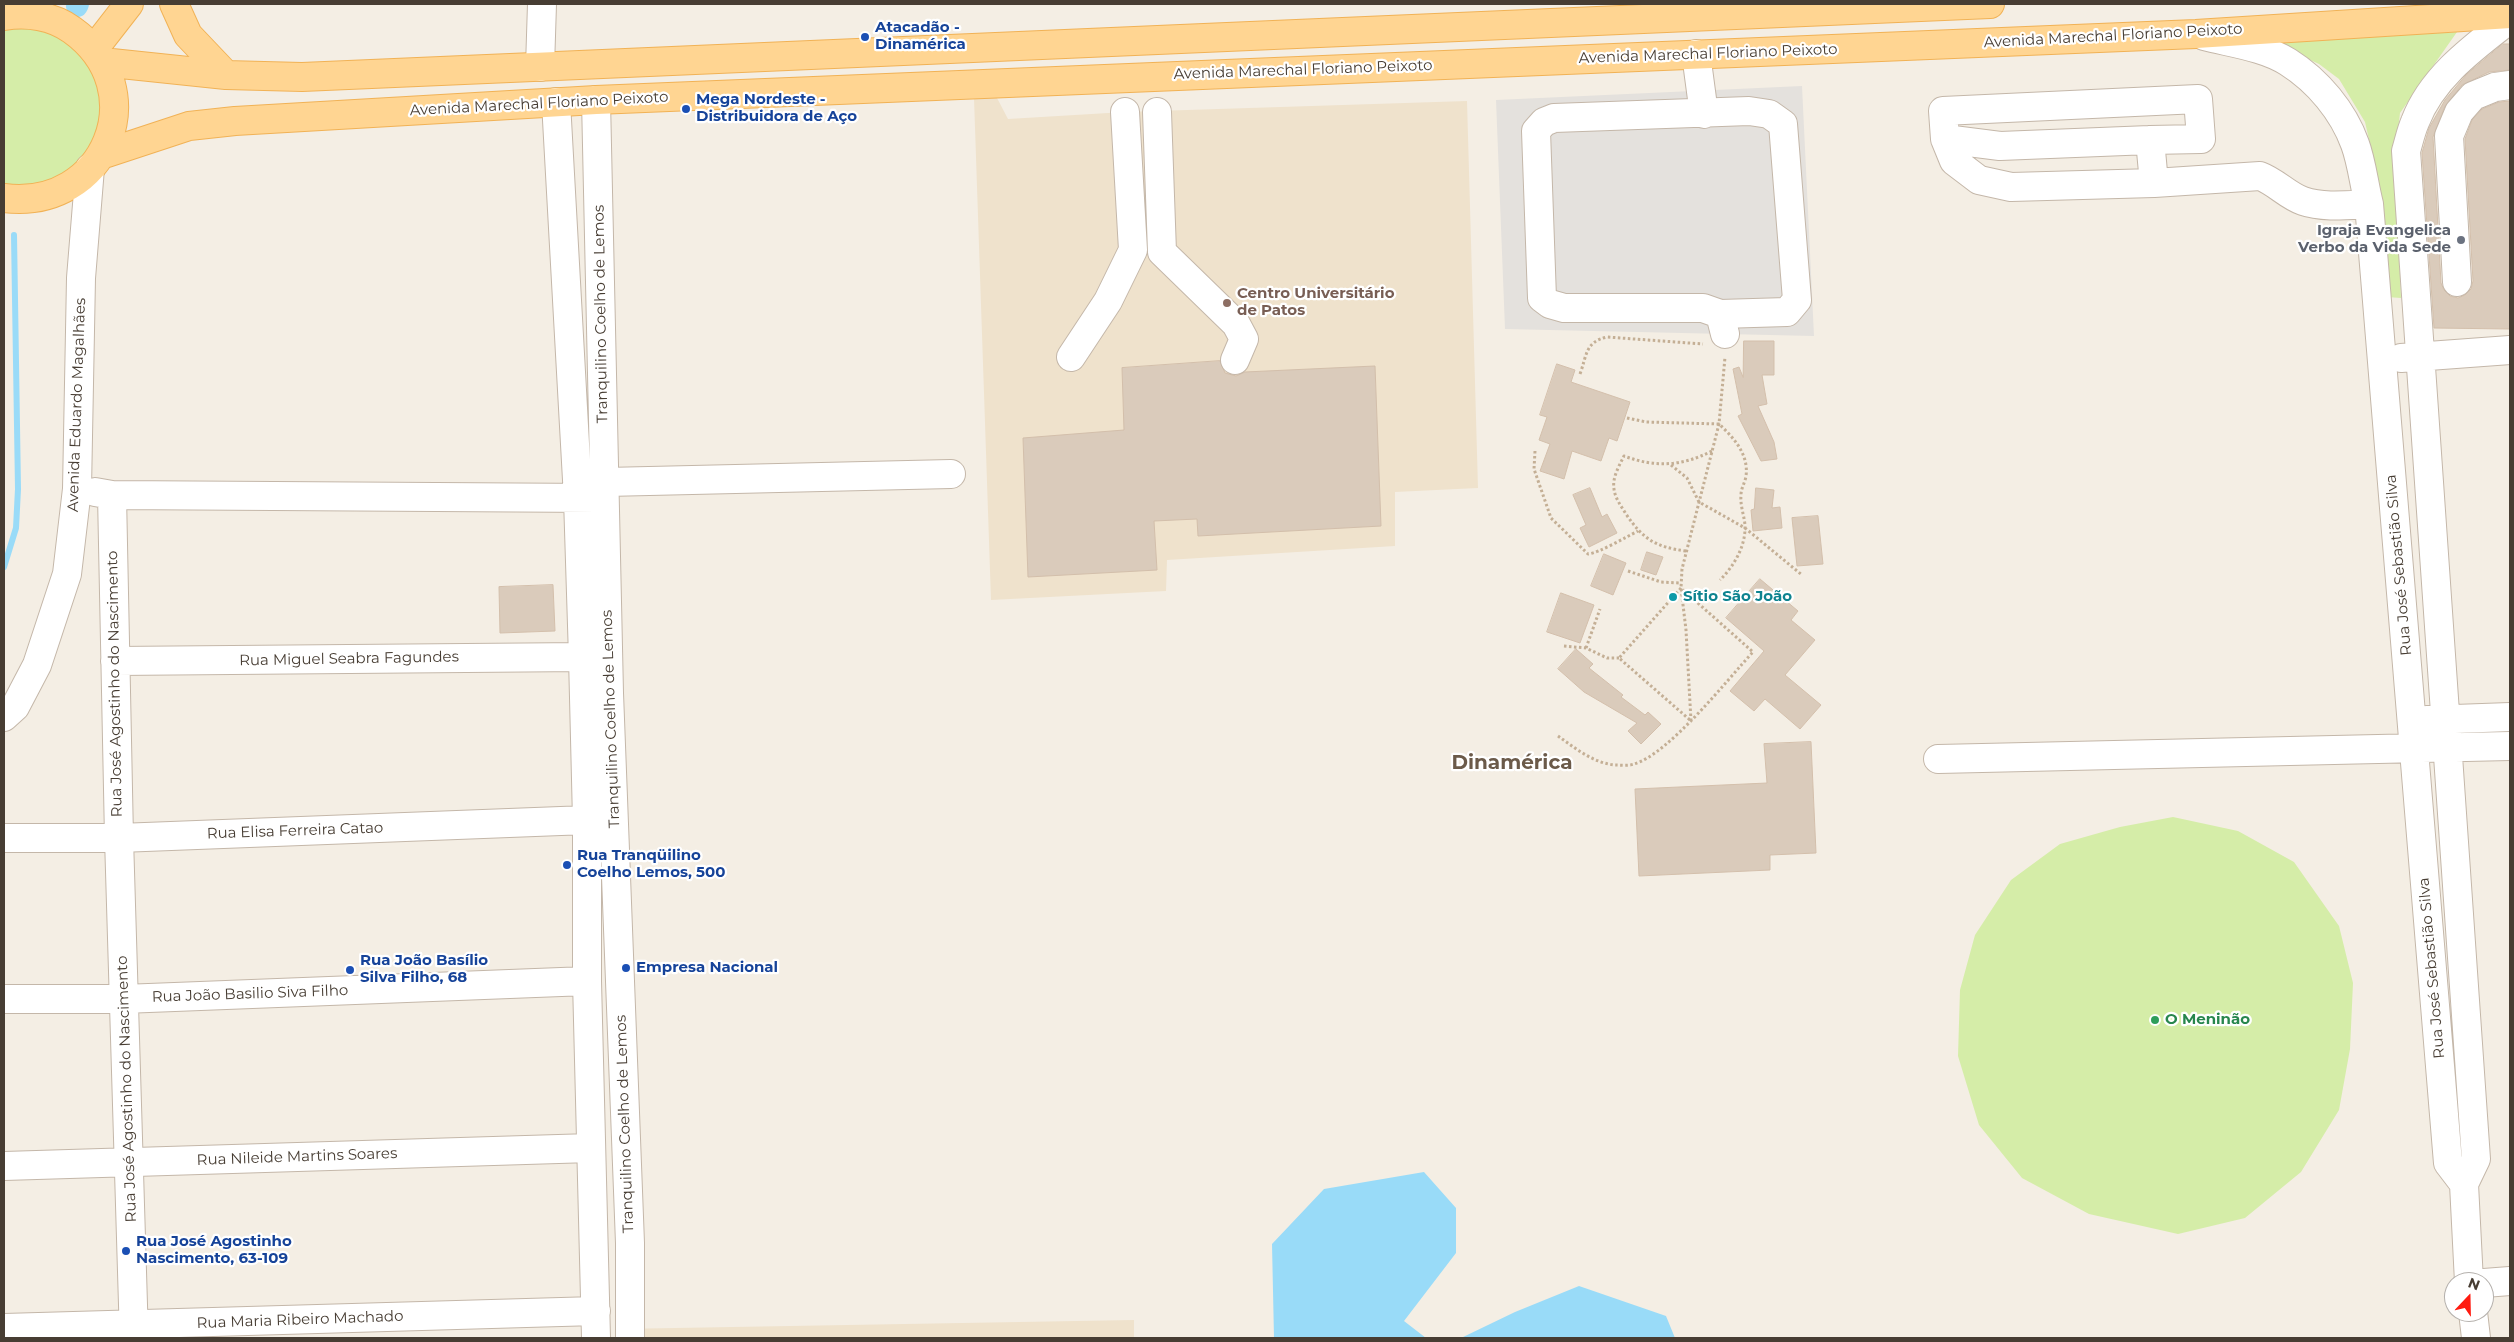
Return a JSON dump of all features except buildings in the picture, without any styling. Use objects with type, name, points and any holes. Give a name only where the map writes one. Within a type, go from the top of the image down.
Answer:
[{"type":"main road","points":[[4,11],[14,4]]},
{"type":"main road","points":[[98,56],[129,4]]},
{"type":"main road","points":[[174,4],[188,36],[226,75]]},
{"type":"main road","points":[[98,56],[226,75],[302,77],[1990,4]]},
{"type":"main road","name":"Avenida Marechal Floriano Peixoto","points":[[96,162],[189,126],[235,121],[596,100],[2196,34],[2510,14]]},
{"type":"main road","points":[[4,16],[31,15],[49,18],[66,26],[98,56],[111,84],[114,108],[111,133],[96,162],[81,179],[55,194],[25,201],[4,198]]},
{"type":"street","points":[[540,67],[542,4]]},
{"type":"street","name":"Rua José Sebastião Silva","points":[[2468,1272],[2464,1184],[2476,1159],[2406,151],[2415,121],[2437,83],[2474,47],[2510,19]]},
{"type":"street","name":"Rua José Sebastião Silva","points":[[2196,34],[2257,50],[2287,61],[2317,85],[2337,110],[2355,144],[2369,204],[2448,1163],[2464,1184]]},
{"type":"street","points":[[1696,54],[1704,114]]},
{"type":"street","points":[[2457,282],[2449,136],[2459,112],[2473,96],[2495,87],[2510,85]]},
{"type":"street","points":[[1945,139],[2000,146],[2201,139],[2198,99],[1943,110],[1945,139],[1954,161],[1978,180],[2011,187],[2154,183],[2260,176],[2274,181],[2304,201],[2335,205],[2369,204]]},
{"type":"street","name":"Tranquilino Coelho de Lemos","points":[[596,100],[606,490],[596,694],[587,820],[586,981],[596,1338]]},
{"type":"street","name":"Tranquilino Coelho de Lemos","points":[[556,102],[578,498],[583,657],[596,694],[629,1224],[630,1338]]},
{"type":"street","points":[[1749,111],[1769,114],[1783,124],[1797,300],[1787,312],[1719,340],[1703,308],[1564,308],[1550,304],[1542,298],[1536,131],[1544,122],[1554,118],[1749,111]]},
{"type":"street","points":[[1071,357],[1108,300],[1133,250],[1125,112]]},
{"type":"street","points":[[1157,112],[1162,252],[1236,324],[1244,339],[1235,360]]},
{"type":"street","points":[[2150,140],[2154,183]]},
{"type":"street","name":"Avenida Eduardo Magalhães","points":[[4,716],[15,707],[37,665],[49,635],[67,574],[77,489],[81,278],[96,162]]},
{"type":"street","points":[[2382,359],[2510,350]]},
{"type":"street","points":[[77,489],[112,495],[578,498],[606,490],[951,474]]},
{"type":"street","name":"Rua José Agostinho do Nascimento","points":[[112,495],[123,999],[130,1162],[134,1331]]},
{"type":"street","name":"Rua Miguel Seabra Fagundes","points":[[115,661],[583,657]]},
{"type":"street","points":[[2412,721],[2510,717]]},
{"type":"street","points":[[1938,759],[2414,750],[2510,746]]},
{"type":"street","name":"Rua Elisa Ferreira Catao","points":[[4,838],[119,838],[587,820]]},
{"type":"street","points":[[2424,872],[2456,868]]},
{"type":"street","name":"Rua João Basilio Siva Filho","points":[[4,999],[123,999],[586,981]]},
{"type":"street","name":"Rua Nileide Martins Soares","points":[[4,1166],[591,1148]]},
{"type":"street","points":[[2494,1282],[2510,1281]]},
{"type":"street","name":"Rua Maria Ribeiro Machado","points":[[4,1328],[134,1331],[596,1311]]},
{"type":"street","points":[[2474,1322],[2476,1338]]},
{"type":"path","points":[[1580,374],[1594,340],[1607,337],[1697,342],[1719,340],[1719,424],[1686,551],[1681,583],[1686,630],[1691,721]]},
{"type":"path","points":[[1627,418],[1646,422],[1719,424],[1734,438],[1745,460],[1746,476],[1741,496],[1745,528],[1738,556],[1732,567],[1720,580]]},
{"type":"path","points":[[1535,451],[1534,469],[1551,518],[1588,554],[1597,553],[1613,542],[1638,530]]},
{"type":"path","points":[[1686,551],[1668,549],[1649,541],[1638,530],[1618,501],[1614,488],[1616,472],[1624,456],[1650,464],[1671,465],[1697,459],[1712,451]]},
{"type":"path","points":[[1671,465],[1687,478],[1698,502],[1745,528],[1802,575]]},
{"type":"path","points":[[1628,571],[1661,582],[1681,583]]},
{"type":"path","points":[[1620,658],[1681,588]]},
{"type":"path","points":[[1558,736],[1583,754],[1600,762],[1615,765],[1634,764],[1654,754],[1691,721],[1753,652],[1681,588]]},
{"type":"path","points":[[1586,648],[1600,609]]},
{"type":"path","points":[[1564,646],[1586,648],[1606,658],[1620,658],[1691,721]]},
{"type":"shaded area","points":[[1802,86],[1814,336],[1505,329],[1496,100]]},
{"type":"shaded area","name":"Centro Universitário de Patos","points":[[996,96],[1008,119],[1125,112],[1467,101],[1478,488],[1395,492],[1395,546],[1167,560],[1166,591],[991,600],[974,98]]},
{"type":"shaded area","points":[[1134,1320],[1134,1338],[619,1338],[618,1329]]},
{"type":"green space","points":[[4,20],[44,21],[81,43],[109,112],[73,176],[4,193]]},
{"type":"green space","points":[[2457,32],[2400,113],[2395,157],[2401,298],[2387,297],[2378,179],[2365,122],[2339,79],[2319,64],[2271,42]]},
{"type":"green space","name":"O Meninão","points":[[2173,817],[2238,831],[2294,862],[2339,926],[2353,983],[2350,1049],[2339,1110],[2301,1172],[2245,1218],[2178,1234],[2089,1214],[2022,1178],[1979,1125],[1958,1056],[1960,990],[1975,935],[2011,880],[2060,844],[2120,827]]},
{"type":"water","points":[[1424,1172],[1456,1208],[1456,1253],[1404,1321],[1426,1338],[1274,1338],[1272,1244],[1324,1189]]},
{"type":"water","points":[[1579,1286],[1666,1316],[1675,1338],[1461,1338],[1515,1312]]},
{"type":"waterway","points":[[4,567],[16,528],[18,489],[14,235]]},
{"type":"place","name":"Atacadão - Dinamérica","points":[[865,37]]},
{"type":"place","name":"Mega Nordeste - Distribuidora de Aço","points":[[686,109]]},
{"type":"place","name":"Igraja Evangelica Verbo da Vida Sede","points":[[2461,240]]},
{"type":"place","name":"Centro Universitário de Patos","points":[[1227,303]]},
{"type":"place","name":"Sítio São João","points":[[1673,597]]},
{"type":"place","name":"Rua Tranqüilino Coelho Lemos, 500","points":[[567,865]]},
{"type":"place","name":"Empresa Nacional","points":[[626,968]]},
{"type":"place","name":"Rua João Basílio Silva Filho, 68","points":[[350,970]]},
{"type":"place","name":"O Meninão","points":[[2155,1020]]},
{"type":"place","name":"Rua José Agostinho Nascimento, 63-109","points":[[126,1251]]},
{"type":"district","name":"Dinamérica","points":[[1512,763]]}]
